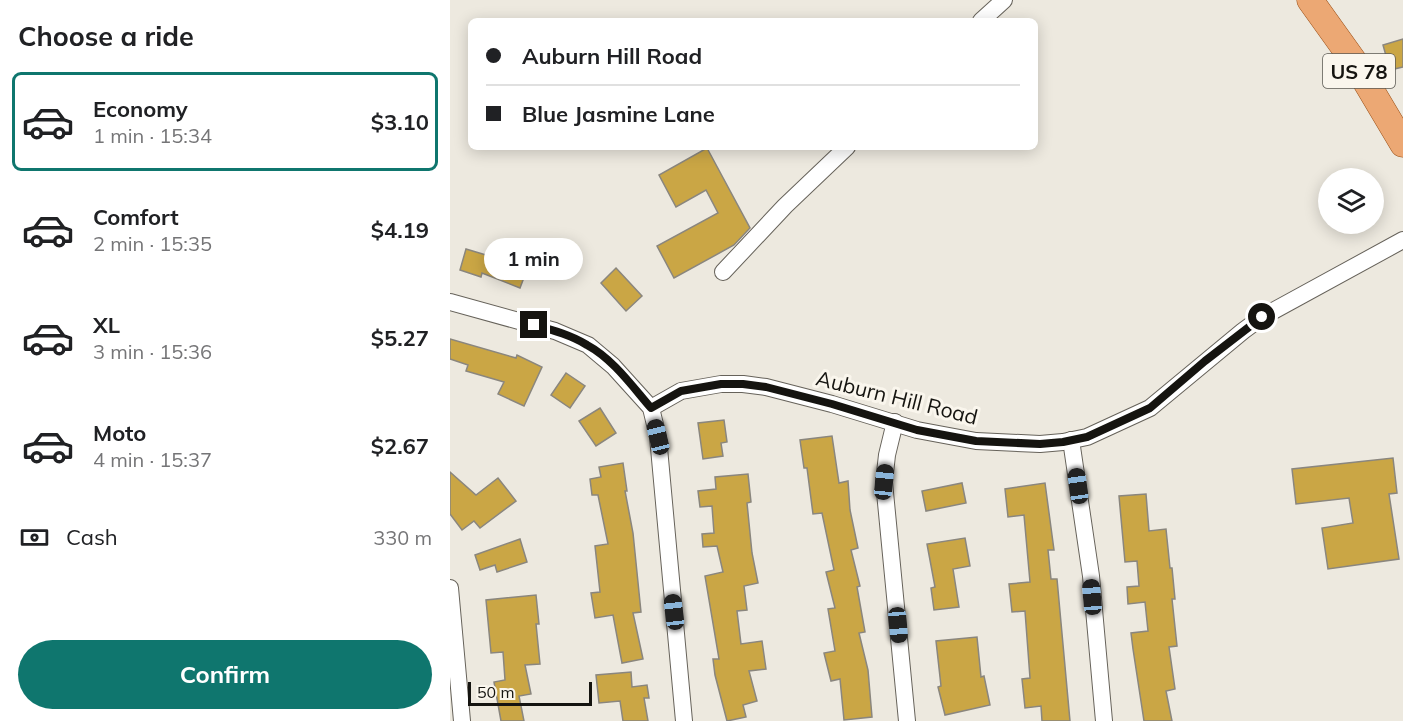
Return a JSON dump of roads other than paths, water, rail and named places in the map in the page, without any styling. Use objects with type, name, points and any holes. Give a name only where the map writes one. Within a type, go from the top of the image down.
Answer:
[{"type":"main road","name":"US 78","points":[[1310,0],[1353,60],[1403,144]]},
{"type":"street","points":[[984,18],[1004,0]]},
{"type":"street","points":[[723,272],[844,150]]},
{"type":"street","name":"Auburn Hill Road","points":[[651,408],[681,391],[721,384],[743,384],[766,387],[917,430],[976,441],[1040,444],[1087,437],[1150,408],[1262,317],[1403,240]]},
{"type":"street","points":[[450,302],[555,331],[588,345],[613,366],[651,408],[658,437],[684,721]]},
{"type":"street","points":[[895,422],[887,455],[884,482],[907,721]]},
{"type":"street","points":[[1071,440],[1090,576],[1104,721]]},
{"type":"street","points":[[450,588],[462,721]]}]
